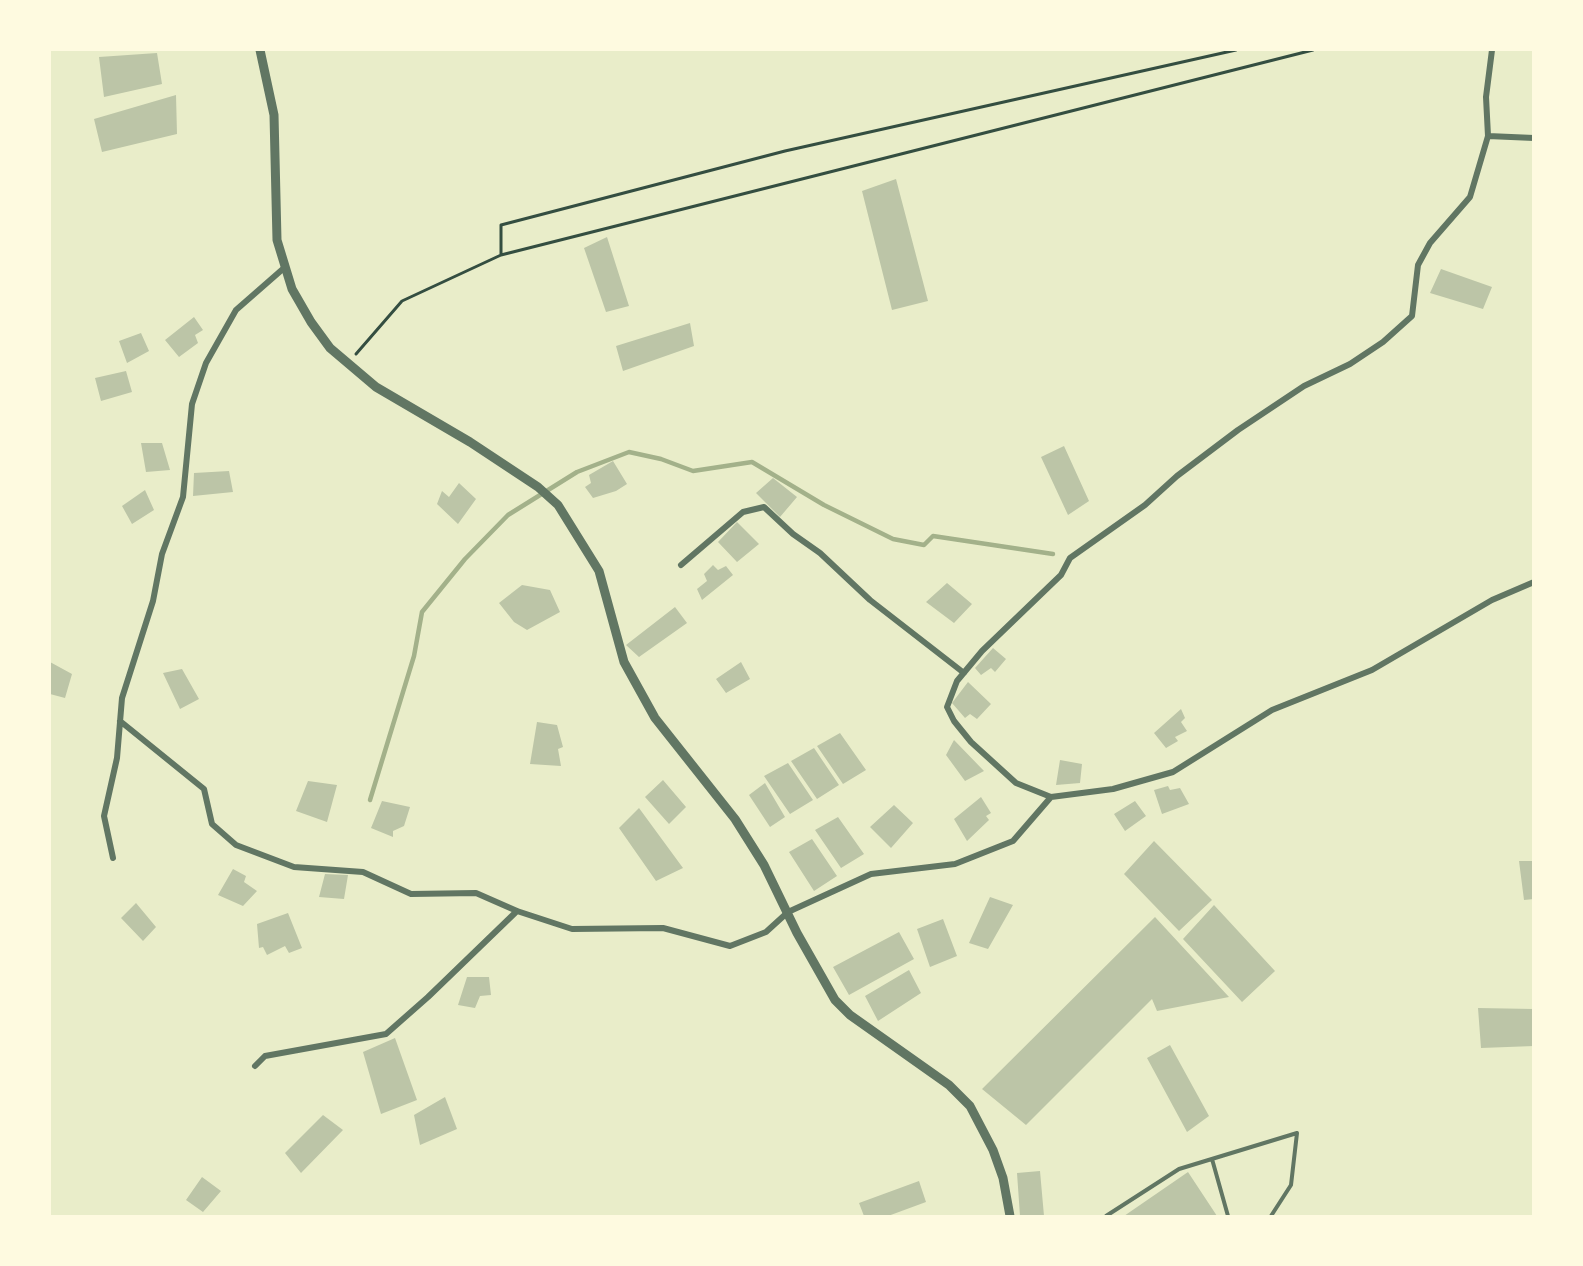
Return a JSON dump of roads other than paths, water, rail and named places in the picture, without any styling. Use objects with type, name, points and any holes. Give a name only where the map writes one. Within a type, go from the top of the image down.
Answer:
[{"type":"street","points":[[260,50],[274,115],[277,240],[292,289],[311,322],[347,365],[376,387],[470,442],[538,487],[550,498],[572,526],[599,571],[618,644],[641,694],[669,738],[735,819],[764,865],[835,1000],[859,1022],[949,1085],[970,1106],[993,1150],[1010,1216]]},
{"type":"street","points":[[1492,50],[1486,97],[1488,136],[1470,197],[1430,243],[1418,265],[1412,316],[1383,342],[1358,359],[1304,386],[1239,430],[1177,476],[1145,505],[1070,558],[1060,575],[982,651],[957,681],[947,707],[954,721],[971,742],[1016,783],[1051,797],[1113,789],[1173,772],[1272,710],[1372,670],[1492,600],[1533,582]]},
{"type":"street","points":[[1488,136],[1533,138]]},
{"type":"street","points":[[113,858],[104,816],[117,758],[122,698],[153,601],[162,554],[183,497],[192,404],[206,363],[236,310],[284,268]]},
{"type":"street","points":[[681,565],[743,512],[764,507],[793,534],[820,553],[870,600],[964,673]]},
{"type":"street","points":[[120,721],[204,789],[212,824],[237,845],[294,867],[363,872],[411,894],[476,893],[517,911],[572,929],[663,928],[730,946],[766,932],[788,912],[872,874],[955,864],[1013,841],[1051,797]]},
{"type":"street","points":[[255,1066],[265,1056],[386,1034],[428,998],[517,911]]},
{"type":"lane","points":[[1106,1216],[1179,1170],[1297,1133],[1291,1185],[1271,1216]]},
{"type":"lane","points":[[1212,1159],[1228,1216]]},
{"type":"waterway","points":[[370,800],[414,656],[422,612],[465,559],[508,515],[577,472],[629,452],[661,459],[693,471],[752,462],[824,505],[893,539],[924,545],[933,536],[1053,554]]}]
